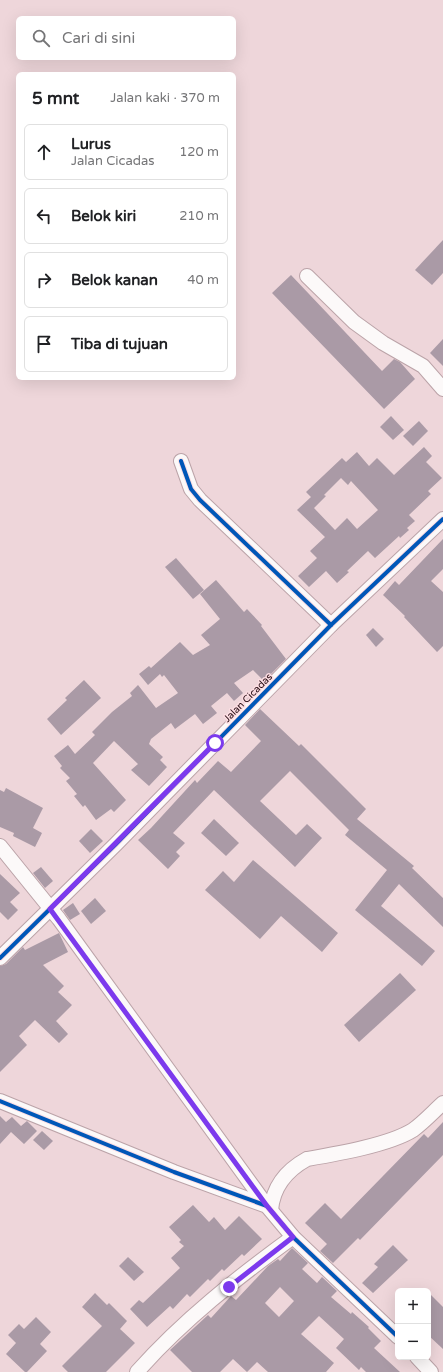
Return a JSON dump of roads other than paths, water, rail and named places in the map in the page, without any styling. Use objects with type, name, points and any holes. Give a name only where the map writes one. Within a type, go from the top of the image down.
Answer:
[{"type":"street","points":[[307,276],[354,322],[383,343],[424,366],[443,389]]},
{"type":"street","points":[[181,461],[191,489],[200,500],[331,625]]},
{"type":"street","name":"Jalan Cicadas","points":[[0,958],[331,625],[443,519]]},
{"type":"street","points":[[0,846],[50,909],[269,1208],[293,1237],[395,1334]]},
{"type":"street","points":[[0,1101],[174,1172],[269,1208]]},
{"type":"street","points":[[269,1208],[275,1189],[283,1178],[299,1163],[307,1159],[368,1146],[406,1133],[414,1129],[443,1103]]},
{"type":"street","points":[[137,1372],[180,1327],[293,1237]]},
{"type":"street","points":[[420,1360],[431,1372]]}]
